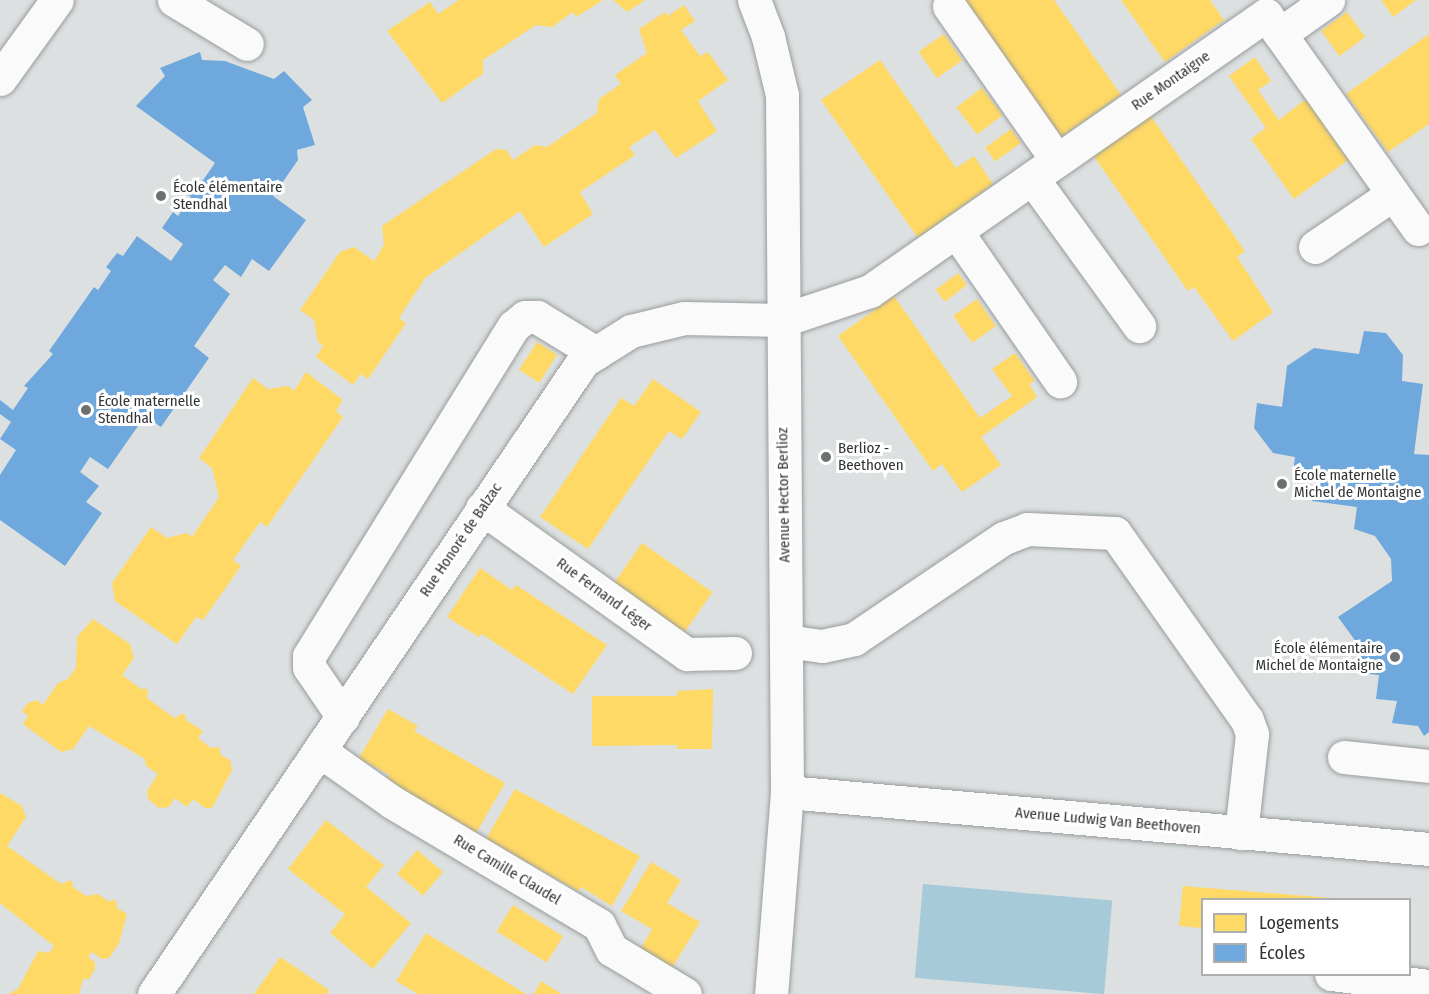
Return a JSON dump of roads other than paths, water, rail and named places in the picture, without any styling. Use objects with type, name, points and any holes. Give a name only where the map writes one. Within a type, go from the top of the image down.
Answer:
[{"type":"street","points":[[0,79],[57,0]]},
{"type":"street","points":[[174,0],[247,44]]},
{"type":"street","name":"Avenue Hector Berlioz","points":[[754,0],[768,37],[782,95],[787,792],[771,994]]},
{"type":"street","points":[[1280,34],[1328,0]]},
{"type":"street","points":[[949,6],[1139,326]]},
{"type":"street","name":"Rue Montaigne","points":[[783,320],[870,291],[1266,15],[1418,229]]},
{"type":"street","points":[[1315,247],[1393,194]]},
{"type":"street","points":[[956,231],[1060,381]]},
{"type":"street","points":[[343,717],[309,667],[309,656],[514,326],[525,317],[537,317],[596,353]]},
{"type":"street","name":"Rue Honoré de Balzac","points":[[154,994],[583,361],[631,331],[684,318],[783,320]]},
{"type":"street","name":"Rue Fernand Léger","points":[[483,507],[687,654],[735,654]]},
{"type":"street","points":[[786,641],[822,646],[854,639],[1005,538],[1028,529],[1115,533],[1247,720],[1252,734],[1241,833]]},
{"type":"street","name":"Rue Camille Claudel","points":[[320,751],[392,802],[599,925],[612,950],[685,994]]},
{"type":"street","points":[[1344,757],[1429,766]]},
{"type":"street","name":"Avenue Ludwig Van Beethoven","points":[[787,792],[1429,849]]},
{"type":"street","points":[[1340,976],[1429,986]]},
{"type":"place","name":"École élémentaire Stendhal","points":[[161,196]]},
{"type":"place","name":"École maternelle Stendhal","points":[[86,410]]},
{"type":"place","name":"Berlioz - Beethoven","points":[[826,457]]},
{"type":"place","name":"École maternelle Michel de Montaigne","points":[[1282,484]]},
{"type":"place","name":"École élémentaire Michel de Montaigne","points":[[1395,657]]}]
